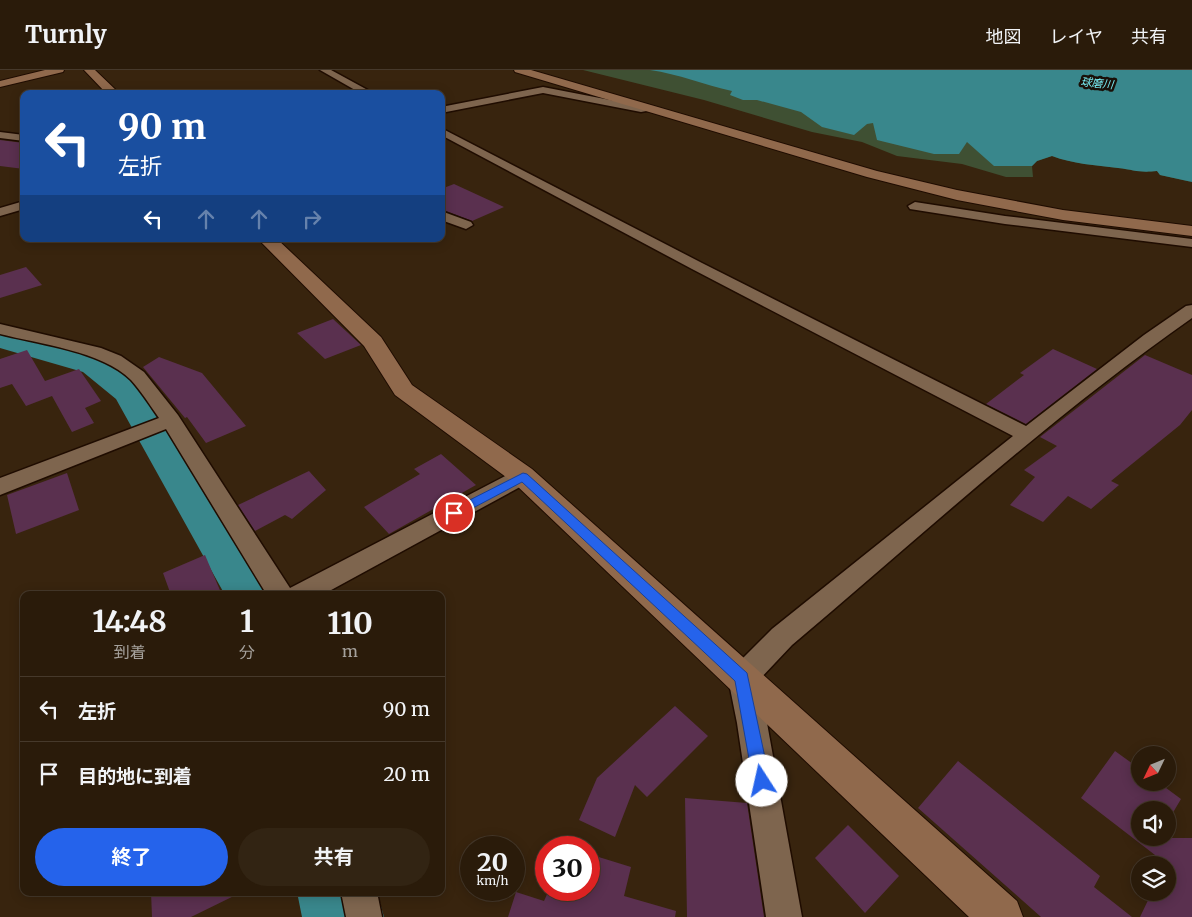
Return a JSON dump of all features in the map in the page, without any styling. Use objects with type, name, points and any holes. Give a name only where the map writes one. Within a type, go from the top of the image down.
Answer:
[{"type":"street","points":[[0,82],[45,70]]},
{"type":"street","points":[[0,82],[59,70]]},
{"type":"street","points":[[89,70],[110,90]]},
{"type":"street","points":[[324,70],[362,90]]},
{"type":"street","points":[[519,70],[872,174],[957,195],[1064,215],[1192,231]]},
{"type":"street","points":[[445,109],[543,90],[641,109],[648,108]]},
{"type":"street","points":[[445,133],[697,266],[1027,435]]},
{"type":"street","points":[[0,135],[20,138]]},
{"type":"street","points":[[0,212],[20,206]]},
{"type":"street","points":[[915,206],[1005,220],[1192,243]]},
{"type":"street","points":[[445,217],[466,225]]},
{"type":"street","points":[[270,242],[374,342],[403,390],[523,476],[1001,917]]},
{"type":"street","points":[[742,678],[782,636],[1027,435],[1150,339],[1192,310]]},
{"type":"street","points":[[0,329],[95,352],[115,360],[137,376],[171,420],[279,591]]},
{"type":"street","points":[[0,487],[171,420]]},
{"type":"street","points":[[307,591],[523,476]]},
{"type":"street","points":[[742,678],[752,723],[784,917]]},
{"type":"street","points":[[359,896],[364,917]]},
{"type":"green space","points":[[583,70],[798,70],[926,90],[1192,182],[1160,175],[1157,171],[1141,171],[1084,164],[1052,156],[1037,161],[1032,166],[1033,177],[1006,177],[962,164],[897,156],[862,142],[812,132],[704,100]]},
{"type":"water","name":"球磨川","points":[[650,70],[1192,70],[1192,182],[1160,175],[1157,171],[1141,171],[1084,164],[1052,156],[1037,161],[1032,166],[994,166],[967,142],[959,154],[934,154],[877,140],[873,123],[867,124],[854,135],[822,127],[801,112],[757,100],[743,100],[730,95],[732,91]]},
{"type":"building","points":[[0,140],[20,142],[20,168],[0,166]]},
{"type":"building","points":[[454,184],[504,207],[472,221],[445,211],[445,187]]},
{"type":"building","points":[[26,267],[42,285],[0,298],[0,275]]},
{"type":"building","points":[[333,319],[361,345],[325,359],[297,333]]},
{"type":"building","points":[[1053,349],[1097,369],[1026,424],[986,404],[1024,375],[1020,373]]},
{"type":"building","points":[[27,350],[45,381],[79,369],[101,401],[85,408],[94,423],[72,432],[52,396],[26,406],[12,384],[0,388],[0,359]]},
{"type":"building","points":[[1145,355],[1192,375],[1192,410],[1180,425],[1111,481],[1119,485],[1091,509],[1068,496],[1043,522],[1010,505],[1035,477],[1024,470],[1057,446],[1040,437]]},
{"type":"building","points":[[159,357],[202,373],[246,426],[206,443],[187,417],[185,418],[143,367]]},
{"type":"building","points":[[441,454],[476,485],[389,534],[364,507],[420,474],[414,469]]},
{"type":"building","points":[[309,471],[326,490],[292,519],[285,515],[255,531],[238,505]]},
{"type":"building","points":[[67,473],[79,510],[16,534],[7,495]]},
{"type":"building","points":[[205,555],[220,591],[170,591],[163,573]]},
{"type":"building","points":[[675,706],[708,736],[647,797],[635,785],[615,837],[579,820],[597,778]]},
{"type":"building","points":[[1115,751],[1131,763],[1131,791],[1170,791],[1181,799],[1176,807],[1176,801],[1131,801],[1131,837],[1081,798]]},
{"type":"building","points":[[958,761],[1100,876],[1094,887],[1132,917],[1041,917],[918,808]]},
{"type":"building","points":[[685,798],[747,803],[764,917],[687,917]]},
{"type":"building","points":[[848,825],[899,876],[865,913],[815,858]]},
{"type":"building","points":[[1176,838],[1192,838],[1192,917],[1140,917],[1148,901],[1176,901],[1176,856],[1155,855],[1143,846],[1176,846]]},
{"type":"building","points":[[600,857],[631,867],[624,896],[676,911],[675,917],[508,917],[513,901],[525,901],[525,895],[535,898],[535,901],[600,901]]},
{"type":"building","points":[[151,896],[234,896],[191,917],[152,917]]},
{"type":"waterway","points":[[0,336],[98,363],[134,392],[253,591]]},
{"type":"waterway","points":[[338,896],[343,917]]},
{"type":"route","points":[[454,513],[523,476],[742,678],[762,781]]}]
